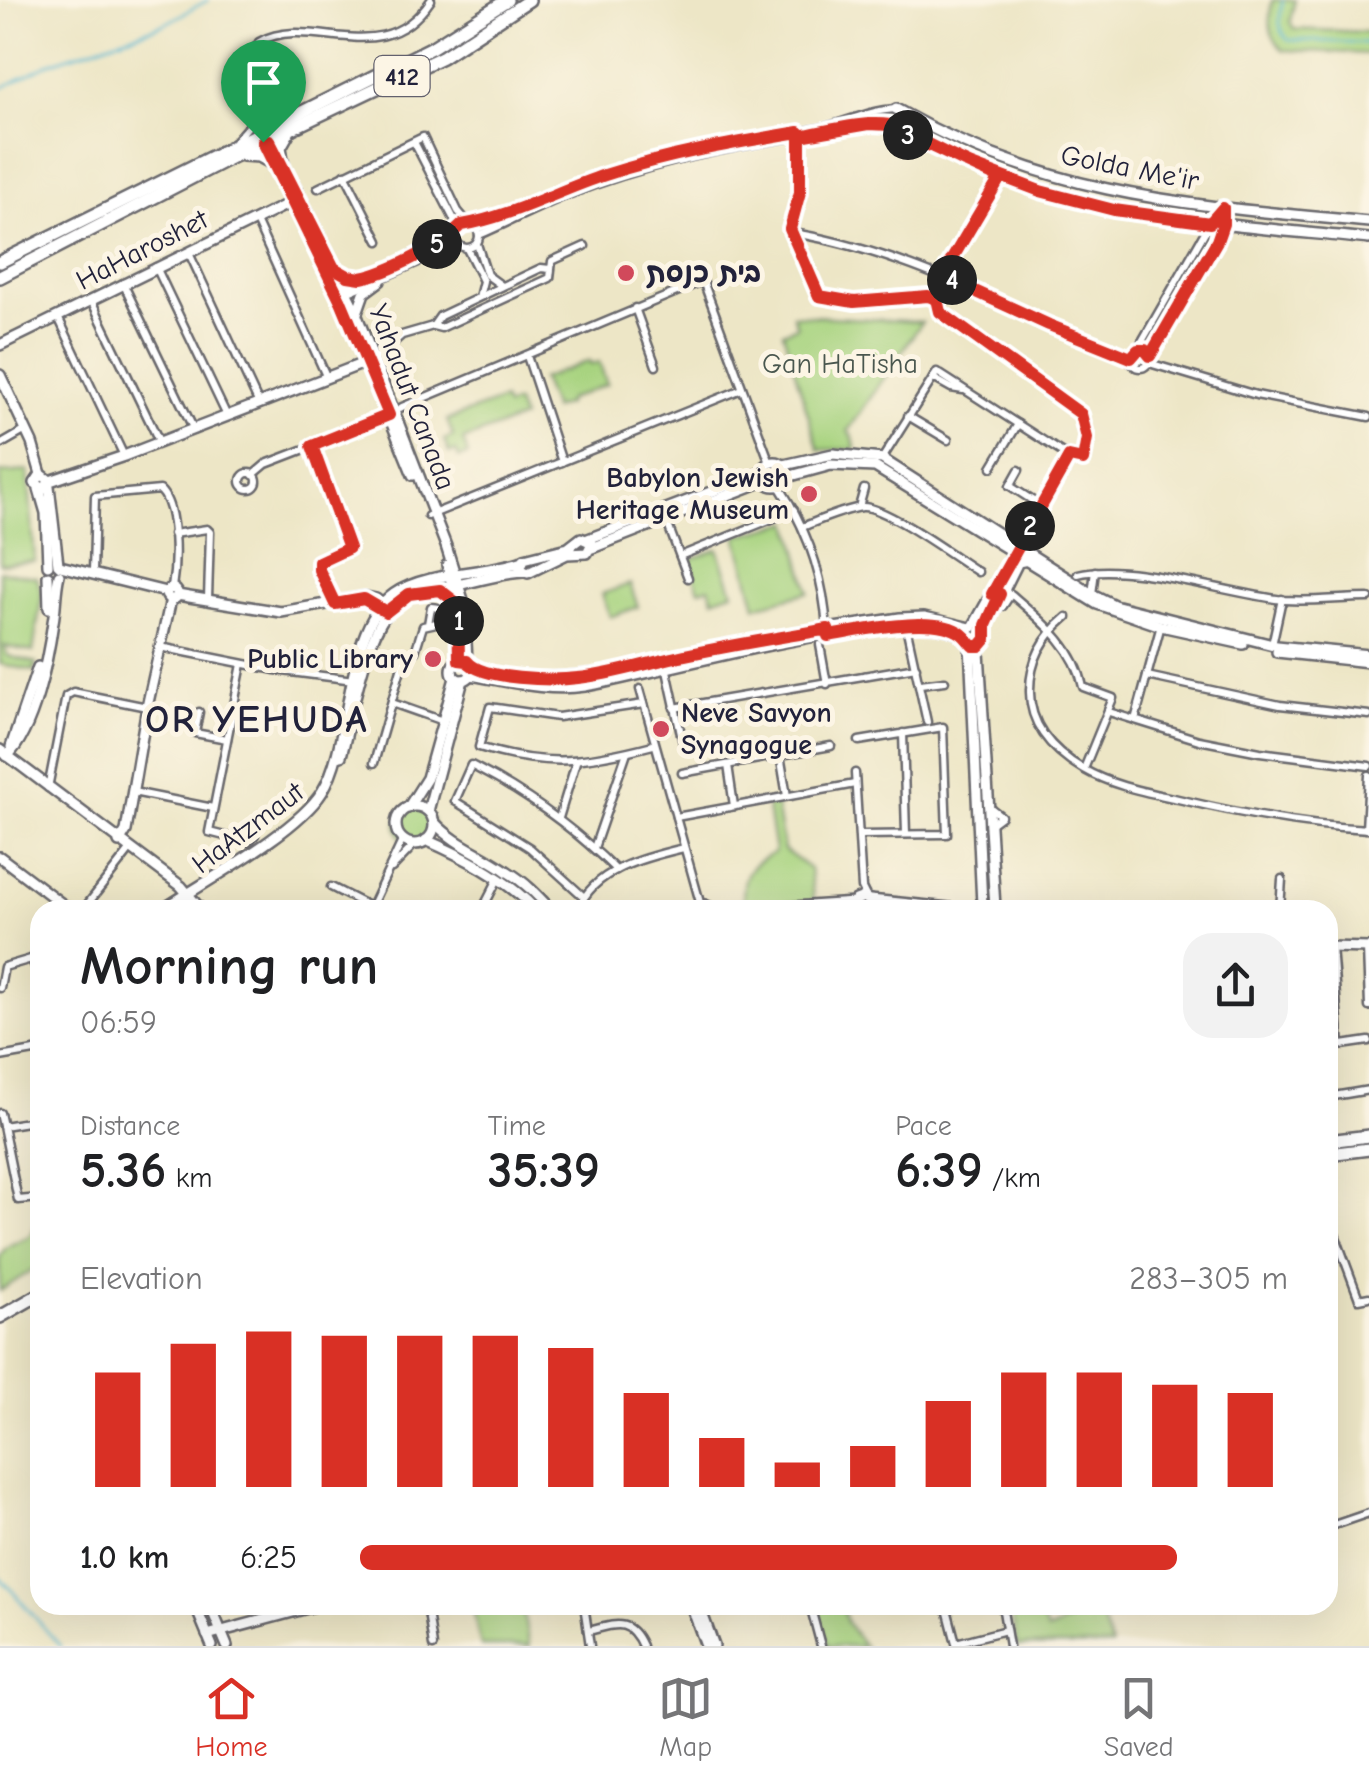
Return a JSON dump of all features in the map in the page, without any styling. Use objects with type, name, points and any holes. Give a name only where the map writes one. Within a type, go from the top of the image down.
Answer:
[{"type":"main road","name":"412","points":[[264,138],[296,113],[431,48],[507,0]]},
{"type":"main road","name":"412","points":[[0,262],[232,151],[292,128],[442,57],[529,0]]},
{"type":"main road","points":[[232,151],[255,154],[278,165],[280,147],[292,128]]},
{"type":"main road","name":"412","points":[[0,277],[232,151]]},
{"type":"main road","points":[[1338,1140],[1369,1136]]},
{"type":"main road","points":[[1338,1153],[1369,1149]]},
{"type":"main road","points":[[0,1313],[30,1296]]},
{"type":"street","points":[[296,113],[277,115],[266,109],[261,100],[250,59],[259,42],[282,35],[369,38],[392,33],[419,16],[431,0]]},
{"type":"street","points":[[232,151],[258,116],[261,100]]},
{"type":"street","points":[[343,292],[462,247],[567,195],[656,164],[896,109]]},
{"type":"street","name":"Golda Me'ir","points":[[896,109],[970,147],[1045,175],[1117,194],[1369,222]]},
{"type":"street","points":[[343,292],[471,225],[564,188],[654,160],[694,149],[869,124],[890,125]]},
{"type":"street","name":"Golda Me'ir","points":[[890,125],[1000,178],[1114,210],[1369,239]]},
{"type":"street","points":[[799,134],[800,192],[790,229],[819,296],[854,302],[928,296],[937,299],[940,312],[1081,414],[1087,438],[1083,460],[1069,457],[935,375],[882,459]]},
{"type":"street","name":"Yahadut Canada","points":[[264,138],[292,201],[357,316],[370,362]]},
{"type":"street","points":[[318,188],[423,138],[458,210],[478,240],[486,276],[504,286]]},
{"type":"street","points":[[414,142],[462,247],[482,280],[480,297]]},
{"type":"street","name":"Yahadut Canada","points":[[278,165],[304,204],[334,268],[453,563],[455,581]]},
{"type":"street","points":[[345,174],[379,241]]},
{"type":"street","points":[[942,276],[1000,178]]},
{"type":"street","points":[[292,201],[304,204]]},
{"type":"street","name":"HaHaroshet","points":[[0,345],[292,201]]},
{"type":"street","points":[[1131,358],[1210,223],[1223,208]]},
{"type":"street","points":[[799,234],[867,250],[942,276],[1131,358],[1137,368],[1149,360],[1217,241],[1223,208]]},
{"type":"street","points":[[255,218],[327,379]]},
{"type":"street","points":[[45,482],[370,362],[402,335],[433,326],[441,328],[545,280],[551,276],[552,261],[585,246]]},
{"type":"street","points":[[188,252],[260,405]]},
{"type":"street","points":[[156,267],[228,417]]},
{"type":"street","points":[[334,268],[348,276],[367,277]]},
{"type":"street","points":[[433,326],[440,316],[541,268],[550,269]]},
{"type":"street","points":[[253,475],[266,464],[703,280],[771,486],[831,465],[875,467],[1114,604],[1162,622],[1272,645],[1369,658]]},
{"type":"street","points":[[357,316],[362,297],[380,281]]},
{"type":"street","points":[[124,283],[194,430]]},
{"type":"street","points":[[91,300],[160,442]]},
{"type":"street","points":[[636,308],[656,366]]},
{"type":"street","points":[[58,317],[124,456]]},
{"type":"street","points":[[1137,350],[1145,350],[1149,360]]},
{"type":"street","points":[[527,356],[562,462]]},
{"type":"street","points":[[1149,360],[1256,395],[1369,417]]},
{"type":"street","points":[[1,377],[45,482],[56,569],[54,621],[40,682],[21,738],[4,753]]},
{"type":"street","points":[[432,514],[742,389]]},
{"type":"street","points":[[908,416],[948,440]]},
{"type":"street","points":[[992,467],[1018,424]]},
{"type":"street","points":[[0,445],[26,430]]},
{"type":"street","points":[[312,446],[349,548],[319,562],[335,604]]},
{"type":"street","points":[[590,544],[784,466],[832,454],[882,459],[1097,604],[1303,657],[1369,658]]},
{"type":"street","points":[[979,900],[970,634],[1001,595],[1016,548],[1069,457]]},
{"type":"street","points":[[784,466],[784,482],[792,507],[820,575],[828,633]]},
{"type":"street","points":[[1019,470],[1010,486],[1041,506]]},
{"type":"street","points":[[590,544],[659,521],[766,472]]},
{"type":"street","points":[[859,507],[864,489]]},
{"type":"street","points":[[88,572],[96,546],[93,499],[98,494],[160,490],[167,498],[174,534],[172,594],[146,707],[126,831],[119,842]]},
{"type":"street","points":[[680,556],[792,507]]},
{"type":"street","points":[[802,527],[859,507],[882,512],[978,572]]},
{"type":"street","name":"Yahadut Canada","points":[[432,514],[455,581]]},
{"type":"street","points":[[659,521],[668,525],[688,578]]},
{"type":"street","points":[[174,534],[207,529],[211,535],[208,601]]},
{"type":"street","points":[[382,608],[403,588],[522,567],[582,538],[590,544]]},
{"type":"street","points":[[995,900],[979,652],[986,636],[984,630],[1018,562],[1028,560]]},
{"type":"street","points":[[453,563],[475,577]]},
{"type":"street","points":[[56,569],[88,572],[172,594],[282,612],[359,599],[382,608]]},
{"type":"street","points":[[4,753],[28,700],[56,569]]},
{"type":"street","points":[[1092,594],[1095,571]]},
{"type":"street","points":[[1078,574],[1095,571],[1176,580],[1282,600],[1369,598]]},
{"type":"street","points":[[460,604],[475,577]]},
{"type":"street","points":[[382,608],[455,581]]},
{"type":"street","points":[[428,811],[464,670],[455,581]]},
{"type":"street","points":[[436,589],[460,604]]},
{"type":"street","points":[[1001,595],[1002,606]]},
{"type":"street","points":[[1001,595],[1052,630],[1079,666],[1083,688],[1114,698],[1084,769]]},
{"type":"street","points":[[1272,645],[1282,600]]},
{"type":"street","name":"HaAtzmaut","points":[[184,900],[294,823],[318,798],[332,770],[382,608]]},
{"type":"street","points":[[464,670],[540,679],[580,678],[725,646],[924,617],[970,634],[982,644]]},
{"type":"street","points":[[1067,617],[1052,630],[1036,656],[1030,677],[1034,720],[1048,742],[1084,769],[1127,787],[1245,814],[1368,829],[1369,776]]},
{"type":"street","points":[[905,622],[926,722]]},
{"type":"street","points":[[1135,720],[1162,622]]},
{"type":"street","points":[[374,763],[402,662],[406,654],[415,652],[428,624]]},
{"type":"street","points":[[970,634],[984,630]]},
{"type":"street","points":[[464,670],[560,688],[587,686],[726,652],[828,633]]},
{"type":"street","points":[[820,645],[827,684]]},
{"type":"street","points":[[160,647],[356,684]]},
{"type":"street","points":[[236,838],[209,832],[242,664]]},
{"type":"street","points":[[666,666],[683,743]]},
{"type":"street","points":[[674,708],[916,666]]},
{"type":"street","points":[[403,839],[396,825],[428,778],[443,721],[464,670]]},
{"type":"street","points":[[1147,676],[1280,705],[1369,715]]},
{"type":"street","points":[[920,684],[946,680]]},
{"type":"street","points":[[640,689],[696,900]]},
{"type":"street","points":[[48,788],[66,696],[72,692],[146,707]]},
{"type":"street","points":[[392,703],[443,721]]},
{"type":"street","points":[[644,704],[558,717],[490,707],[479,747],[534,759],[576,761],[598,760],[654,746]]},
{"type":"street","points":[[198,712],[195,733],[227,740]]},
{"type":"street","points":[[1109,712],[1199,740],[1369,766]]},
{"type":"street","points":[[859,740],[944,726],[948,834],[860,835]]},
{"type":"street","points":[[903,733],[906,834]]},
{"type":"street","points":[[682,773],[831,746]]},
{"type":"street","points":[[594,848],[627,752]]},
{"type":"street","points":[[4,753],[194,900]]},
{"type":"street","points":[[780,755],[788,796]]},
{"type":"street","points":[[559,818],[576,761]]},
{"type":"street","points":[[584,897],[530,848],[455,801],[470,765],[521,791],[559,818],[616,870]]},
{"type":"street","points":[[728,765],[734,806]]},
{"type":"street","points":[[855,773],[863,900]]},
{"type":"street","points":[[676,817],[855,784]]},
{"type":"street","points":[[133,792],[213,808]]},
{"type":"street","points":[[408,808],[416,806],[428,811],[446,836],[507,870],[540,900]]},
{"type":"street","points":[[388,872],[431,834],[434,822]]},
{"type":"street","points":[[403,839],[421,842],[498,879],[525,900]]},
{"type":"street","points":[[376,900],[403,839]]},
{"type":"street","points":[[583,900],[616,870],[636,860],[684,848]]},
{"type":"street","points":[[91,900],[130,850]]},
{"type":"street","points":[[0,858],[57,900]]},
{"type":"street","points":[[488,900],[498,879]]},
{"type":"street","points":[[1281,900],[1282,879]]},
{"type":"street","points":[[493,890],[509,886]]},
{"type":"street","points":[[332,887],[357,900]]},
{"type":"street","name":"HaAtzmaut","points":[[181,900],[190,895]]},
{"type":"street","points":[[1338,948],[1368,948],[1369,1007]]},
{"type":"street","points":[[0,988],[4,967],[30,959]]},
{"type":"street","points":[[1338,1026],[1340,1046],[1369,1041]]},
{"type":"street","points":[[0,1057],[30,1052]]},
{"type":"street","points":[[1338,1095],[1369,1090]]},
{"type":"street","points":[[0,1113],[18,1200],[30,1199]]},
{"type":"street","points":[[3,1126],[30,1122]]},
{"type":"street","points":[[1338,1241],[1359,1299],[1369,1297]]},
{"type":"street","points":[[1338,1524],[1369,1513]]},
{"type":"street","points":[[199,1615],[212,1646]]},
{"type":"street","points":[[214,1615],[226,1645]]},
{"type":"street","points":[[218,1615],[234,1627]]},
{"type":"street","points":[[207,1635],[280,1615]]},
{"type":"street","points":[[427,1615],[434,1646]]},
{"type":"street","points":[[586,1615],[590,1646]]},
{"type":"street","points":[[695,1615],[706,1646]]},
{"type":"street","points":[[703,1615],[714,1646]]},
{"type":"street","points":[[706,1624],[712,1615]]},
{"type":"street","points":[[813,1615],[821,1646]]},
{"type":"street","points":[[949,1615],[956,1643],[1006,1630]]},
{"type":"street","points":[[1004,1615],[1009,1646]]},
{"type":"street","points":[[588,1631],[621,1624],[636,1633],[642,1646]]},
{"type":"street","points":[[226,1645],[234,1627]]},
{"type":"green space","points":[[1272,0],[1295,0],[1290,21],[1294,29],[1369,32],[1369,54],[1283,50],[1270,27]]},
{"type":"green space","name":"Gan HaTisha","points":[[793,315],[922,322],[848,431],[855,449],[819,450],[783,332],[797,326]]},
{"type":"green space","points":[[589,361],[591,365],[599,362],[607,384],[553,409],[541,379]]},
{"type":"green space","points":[[503,400],[506,407],[516,403],[522,418],[463,440],[468,455],[459,458],[456,451],[449,453],[444,440],[453,436],[447,420]]},
{"type":"green space","points":[[28,471],[35,561],[0,564],[0,473]]},
{"type":"green space","points":[[790,522],[809,592],[756,606],[737,536]]},
{"type":"green space","points":[[718,549],[733,592],[713,599],[709,587],[699,590],[688,560]]},
{"type":"green space","points":[[0,571],[37,577],[42,595],[33,652],[4,646],[8,656],[36,663],[34,671],[0,664]]},
{"type":"green space","points":[[630,584],[638,607],[610,617],[602,594]]},
{"type":"green space","points":[[775,801],[784,850],[810,869],[814,900],[743,900],[748,872],[775,852],[767,802]]},
{"type":"green space","points":[[415,807],[428,812],[433,825],[428,838],[415,843],[402,838],[397,825],[402,812]]},
{"type":"green space","points":[[30,1235],[30,1272],[0,1291],[0,1257],[10,1245]]},
{"type":"green space","points":[[474,1615],[524,1615],[529,1646],[481,1646]]},
{"type":"green space","points":[[819,1615],[845,1615],[864,1646],[828,1646]]},
{"type":"green space","points":[[1012,1615],[1041,1615],[1047,1631],[1085,1615],[1101,1615],[1111,1646],[1017,1646]]},
{"type":"waterway","points":[[0,89],[50,63],[165,24],[208,0]]},
{"type":"waterway","points":[[1283,0],[1280,26],[1288,40],[1369,43]]},
{"type":"waterway","points":[[0,1577],[30,1612]]},
{"type":"waterway","points":[[33,1615],[60,1646]]},
{"type":"place","name":"בית כנסת","points":[[626,273]]},
{"type":"place","name":"Babylon Jewish Heritage Museum","points":[[809,494]]},
{"type":"place","name":"Public Library","points":[[433,659]]},
{"type":"place","name":"Neve Savyon Synagogue","points":[[661,729]]},
{"type":"district","name":"OR YEHUDA","points":[[257,720]]},
{"type":"route","points":[[263,142],[269,140],[334,268],[361,278],[440,243],[462,225],[490,220],[564,188],[654,160],[694,149],[799,132],[800,136],[852,127],[869,124],[883,124],[890,125],[1000,178],[942,276],[1131,358],[1138,350],[1145,350],[1150,356],[1223,224],[1223,208],[1210,223],[1196,222],[1093,206],[1040,191],[1000,178],[964,162],[911,137],[890,125],[869,124],[800,136],[800,192],[790,229],[819,296],[854,302],[928,296],[937,299],[940,312],[1081,414],[1087,438],[1083,460],[1069,457],[1013,554],[992,594],[1000,594],[984,630],[986,639],[980,646],[973,646],[953,630],[922,625],[828,636],[828,629],[725,646],[580,678],[540,679],[484,672],[459,660],[458,604],[440,590],[409,594],[386,612],[364,599],[335,604],[319,562],[349,548],[312,446],[389,415],[341,301],[263,142]]}]
